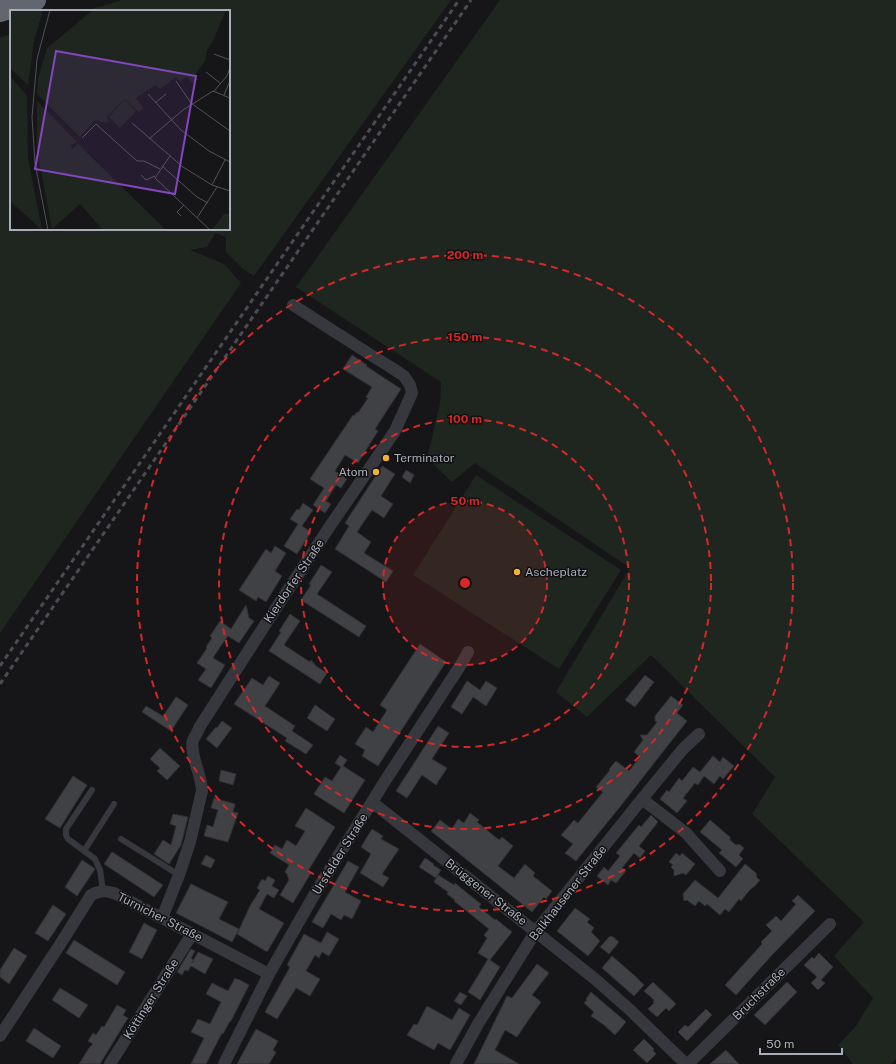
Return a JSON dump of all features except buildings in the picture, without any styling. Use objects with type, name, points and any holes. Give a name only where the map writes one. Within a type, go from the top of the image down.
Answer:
[{"type":"highway","points":[[0,12],[35,0]]},
{"type":"street","name":"Kierdorfer Straße","points":[[162,918],[190,842],[202,791],[202,783],[192,750],[193,741],[267,622],[395,431],[412,393],[410,385],[404,376],[293,305]]},
{"type":"street","name":"Ursfelder Straße","points":[[224,1064],[269,974],[317,890],[468,652]]},
{"type":"street","name":"Balkhausener Straße","points":[[456,1064],[478,1024],[536,931],[683,749],[699,734]]},
{"type":"street","points":[[642,799],[686,833],[720,871]]},
{"type":"street","name":"Brüggener Straße","points":[[372,802],[536,931],[615,996],[687,1064]]},
{"type":"street","name":"Türnicher Straße","points":[[0,1036],[91,895],[97,892],[103,891],[114,893],[269,974]]},
{"type":"street","name":"Bruchstraße","points":[[687,1064],[830,924]]},
{"type":"street","name":"Köttinger Straße","points":[[110,1064],[192,934]]},
{"type":"lane","points":[[92,790],[66,829],[66,835],[68,839],[95,859],[102,877],[103,891]]},
{"type":"lane","points":[[84,851],[114,804]]},
{"type":"lane","points":[[121,839],[179,875]]},
{"type":"shaded area","points":[[122,0],[451,0],[254,276],[243,269],[226,252],[226,237],[215,233],[207,247],[190,250],[224,264],[241,283],[0,633],[0,38],[10,34],[10,230],[230,230],[230,10],[89,10]]},
{"type":"shaded area","points":[[500,0],[896,0],[896,1059],[891,1064],[853,1064],[838,1045],[856,1026],[873,998],[834,956],[864,922],[752,814],[775,777],[651,655],[587,717],[556,692],[630,568],[475,463],[452,482],[427,458],[440,404],[441,382],[296,287]]},
{"type":"shaded area","name":"Ascheplatz","points":[[476,475],[621,570],[559,669],[413,575]]},
{"type":"railway","points":[[0,666],[459,0]]},
{"type":"railway","points":[[0,684],[471,0]]},
{"type":"place","name":"Terminator","points":[[386,458]]},
{"type":"place","name":"Atom","points":[[376,472]]},
{"type":"place","name":"Ascheplatz","points":[[517,572]]}]
